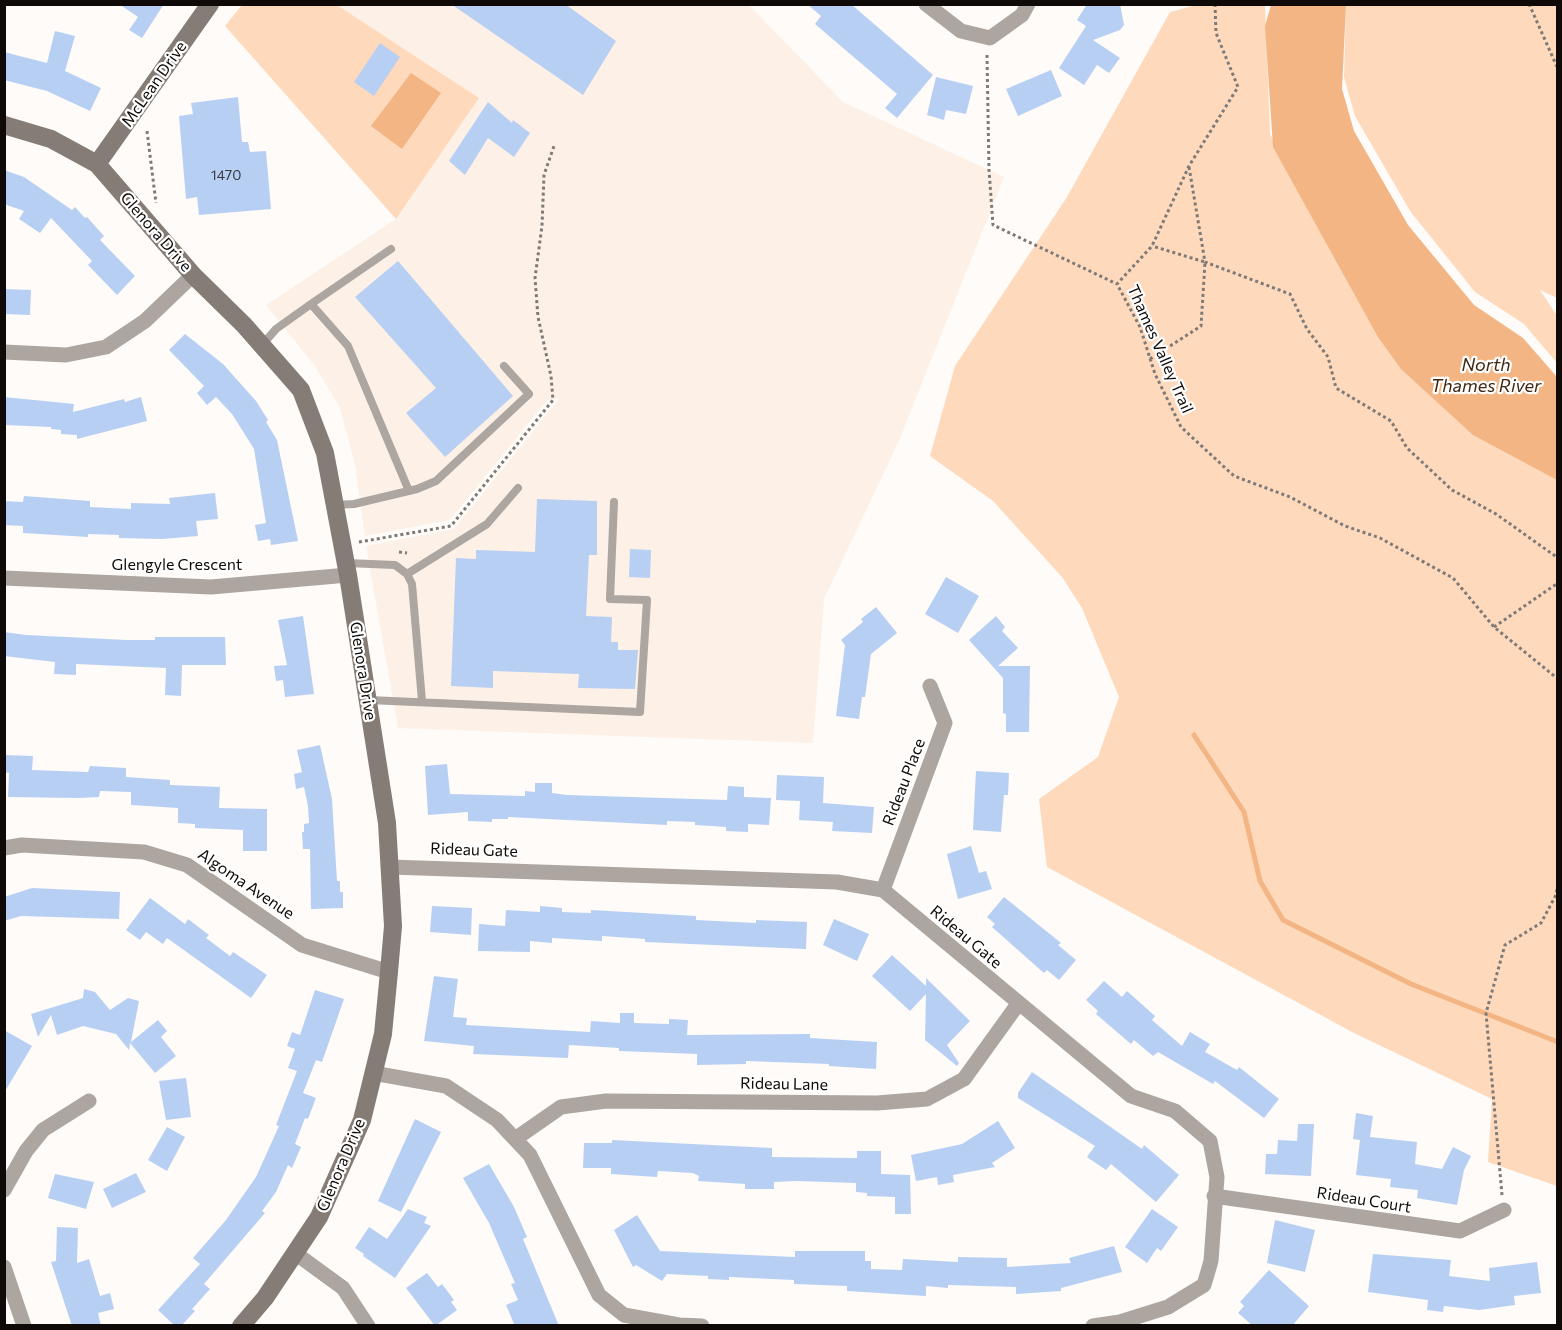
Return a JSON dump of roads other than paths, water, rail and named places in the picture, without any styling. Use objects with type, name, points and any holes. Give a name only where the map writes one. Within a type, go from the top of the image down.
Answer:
[{"type":"street","name":"McLean Drive","points":[[97,164],[210,4]]},
{"type":"street","points":[[926,4],[961,31],[990,38],[1022,15],[1028,4]]},
{"type":"street","name":"Glenora Drive","points":[[4,125],[51,139],[97,164],[193,275],[262,345],[301,390],[325,453],[347,569],[387,823],[393,926],[389,972],[383,1034],[357,1131],[319,1217],[265,1298],[241,1326]]},
{"type":"street","points":[[4,352],[66,355],[106,347],[145,321],[193,275]]},
{"type":"street","name":"Glengyle Crescent","points":[[4,578],[211,587],[347,569]]},
{"type":"street","name":"Rideau Place","points":[[883,890],[945,723],[930,686]]},
{"type":"street","name":"Algoma Avenue","points":[[4,848],[22,845],[144,852],[187,865],[302,945],[389,972]]},
{"type":"street","name":"Rideau Gate","points":[[390,867],[837,882],[883,890],[1018,1004],[1131,1095],[1175,1111],[1210,1141],[1217,1177],[1211,1262],[1204,1286],[1168,1307],[1120,1322],[1093,1326]]},
{"type":"street","name":"Rideau Lane","points":[[515,1139],[561,1107],[606,1101],[877,1103],[927,1099],[964,1079],[1018,1004]]},
{"type":"street","points":[[373,1073],[446,1086],[498,1120],[530,1155],[599,1295],[624,1315],[679,1325],[702,1326]]},
{"type":"street","points":[[4,1190],[26,1151],[43,1130],[89,1101]]},
{"type":"street","name":"Rideau Court","points":[[1214,1196],[1460,1232],[1503,1210]]},
{"type":"street","points":[[295,1253],[343,1288],[368,1326]]},
{"type":"street","points":[[4,1267],[24,1326]]},
{"type":"lane","points":[[262,345],[276,329],[391,249]]},
{"type":"lane","points":[[311,304],[348,346],[409,491]]},
{"type":"lane","points":[[335,505],[354,504],[409,491],[436,481],[529,394],[504,366]]},
{"type":"lane","points":[[407,574],[487,524],[518,488]]},
{"type":"lane","points":[[367,700],[640,712],[647,600],[610,599],[614,502]]},
{"type":"lane","points":[[347,569],[395,565],[407,574],[412,584],[422,701]]},
{"type":"water","name":"North Thames River","points":[[1271,5],[1346,5],[1342,89],[1354,131],[1408,225],[1474,305],[1523,338],[1557,377],[1557,480],[1473,435],[1401,369],[1378,337],[1273,147],[1265,26]]},
{"type":"water","points":[[411,73],[441,93],[402,149],[371,126]]},
{"type":"waterway","points":[[1194,735],[1244,812],[1260,881],[1283,920],[1411,984],[1558,1042]]}]
